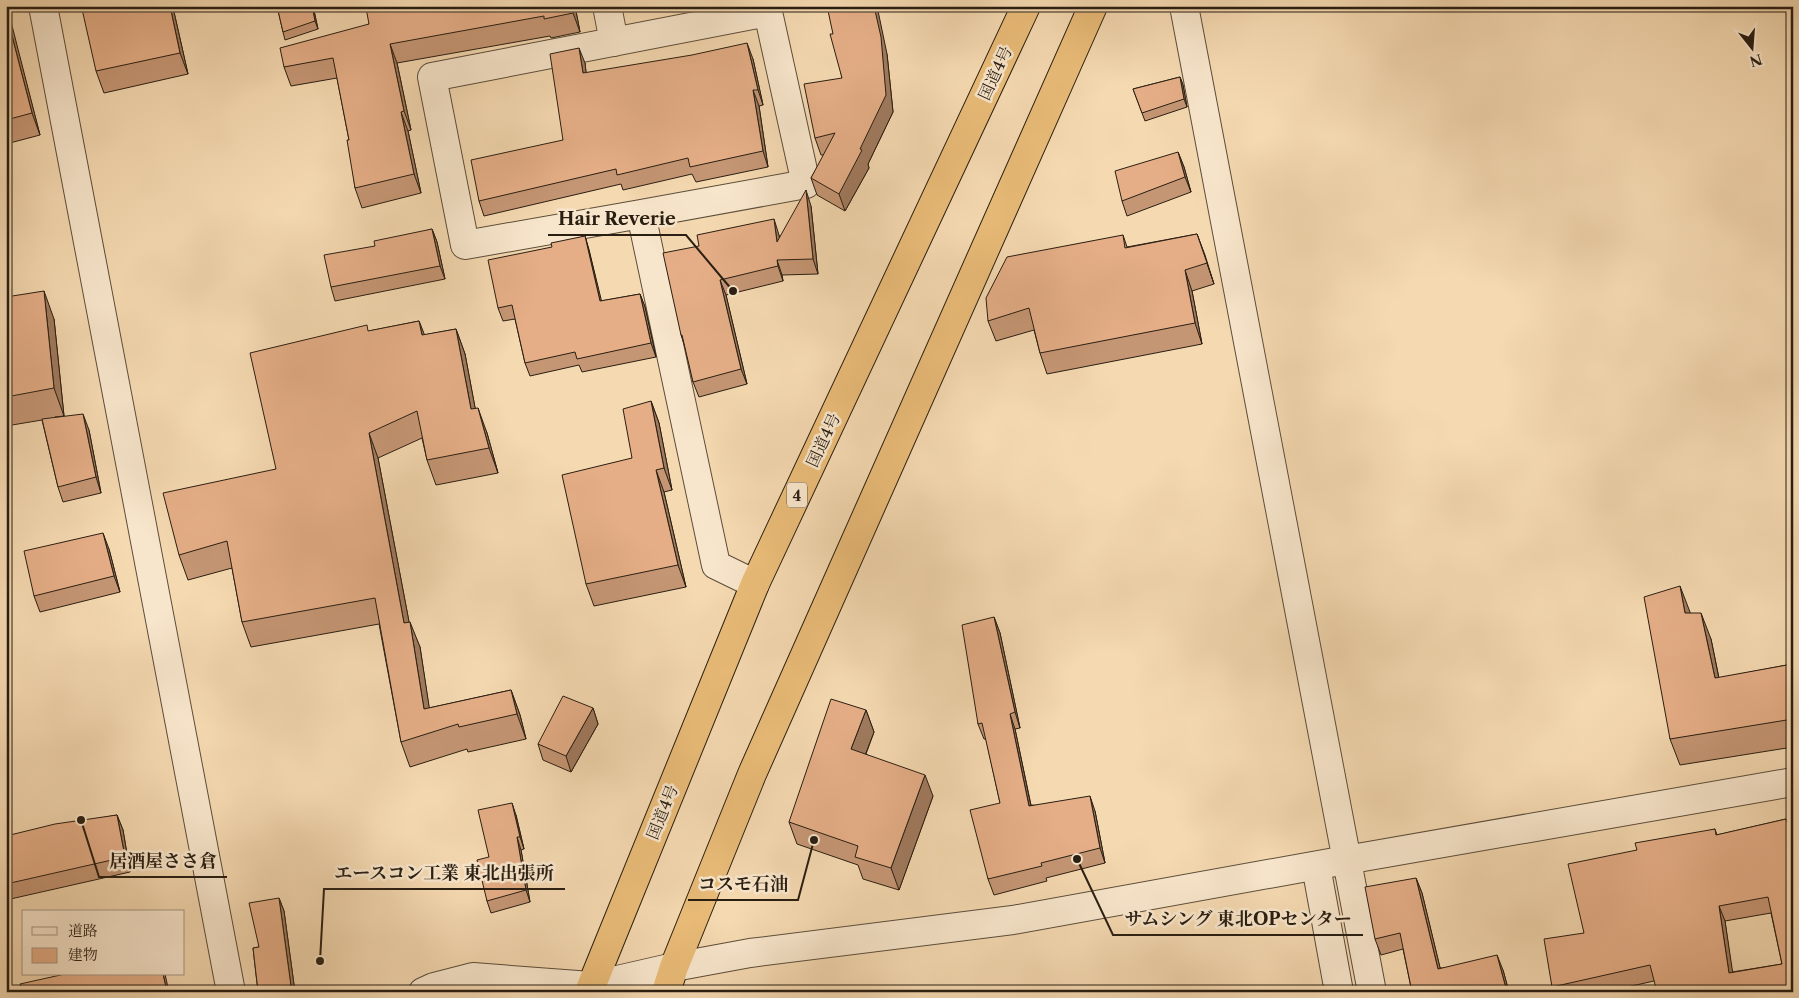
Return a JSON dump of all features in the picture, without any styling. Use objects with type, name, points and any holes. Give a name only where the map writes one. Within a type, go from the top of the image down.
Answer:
[{"type":"highway","name":"国道4号","points":[[590,989],[755,584],[1026,6]]},
{"type":"highway","points":[[669,979],[752,774],[1093,6]]},
{"type":"street","points":[[43,6],[231,992]]},
{"type":"street","points":[[607,6],[614,42]]},
{"type":"street","points":[[1184,6],[1372,992]]},
{"type":"street","points":[[768,12],[806,184],[641,214],[465,246],[432,77],[768,12]]},
{"type":"street","points":[[641,214],[716,565],[755,584]]},
{"type":"street","points":[[423,992],[434,987],[473,977],[590,989],[669,979],[750,953],[1013,920],[1793,782]]},
{"type":"street","points":[[1316,866],[1339,992]]},
{"type":"building","points":[[94,6],[170,6],[180,53],[96,71],[82,9]]},
{"type":"building","points":[[277,6],[312,6],[315,21],[283,32]]},
{"type":"building","points":[[375,6],[572,6],[573,13],[544,19],[544,16],[390,44],[404,111],[401,112],[414,174],[355,188],[347,140],[349,140],[333,58],[284,67],[280,48],[369,24],[366,8]]},
{"type":"building","points":[[827,6],[874,6],[881,37],[886,95],[860,149],[862,150],[839,194],[811,178],[835,133],[815,138],[804,84],[842,78],[830,34],[833,34]]},
{"type":"building","points":[[6,13],[32,113],[6,120]]},
{"type":"building","points":[[747,43],[758,90],[753,90],[763,151],[690,167],[688,158],[617,175],[616,169],[479,201],[471,160],[563,140],[550,54],[579,48],[583,73],[692,55]]},
{"type":"building","points":[[1180,77],[1184,99],[1142,113],[1133,89]]},
{"type":"building","points":[[1178,152],[1185,177],[1122,201],[1115,171]]},
{"type":"building","points":[[806,190],[813,259],[777,260],[778,266],[720,280],[741,369],[693,382],[663,253],[699,246],[697,235],[774,219],[777,242]]},
{"type":"building","points":[[432,229],[440,266],[331,287],[324,255],[375,246],[374,241]]},
{"type":"building","points":[[1197,234],[1207,263],[1185,270],[1195,323],[1040,353],[1029,308],[988,321],[986,298],[1007,257],[1123,235],[1125,248]]},
{"type":"building","points":[[585,236],[600,301],[640,294],[651,343],[577,359],[575,352],[525,363],[512,305],[498,308],[488,260],[552,247],[551,243]]},
{"type":"building","points":[[44,291],[54,388],[6,397],[6,297]]},
{"type":"building","points":[[419,321],[422,335],[456,329],[471,409],[478,408],[489,448],[427,460],[417,411],[369,433],[404,623],[410,622],[424,709],[511,690],[517,714],[459,727],[458,724],[401,742],[375,598],[242,622],[227,541],[179,555],[163,493],[276,469],[250,353],[367,325],[368,331]]},
{"type":"building","points":[[651,401],[664,468],[656,470],[678,565],[586,584],[562,475],[632,458],[623,409]]},
{"type":"building","points":[[83,414],[96,477],[58,487],[42,419]]},
{"type":"building","points":[[103,533],[114,576],[34,596],[24,551]]},
{"type":"building","points":[[1680,586],[1685,613],[1701,613],[1715,678],[1787,665],[1793,662],[1793,719],[1670,739],[1644,597]]},
{"type":"building","points":[[994,617],[1015,712],[1010,714],[1029,806],[1090,796],[1100,848],[1041,863],[1042,866],[988,879],[970,810],[1000,803],[982,723],[978,724],[962,625]]},
{"type":"building","points":[[563,696],[593,708],[566,756],[538,744]]},
{"type":"building","points":[[831,699],[866,710],[851,749],[925,775],[891,868],[855,857],[858,846],[789,822]]},
{"type":"building","points":[[512,803],[520,837],[517,837],[526,890],[487,901],[477,860],[489,857],[478,810]]},
{"type":"building","points":[[117,815],[125,857],[6,884],[6,836],[55,824]]},
{"type":"building","points":[[1786,819],[1787,822],[1793,821],[1793,992],[1657,992],[1650,965],[1552,987],[1544,939],[1584,933],[1568,864],[1637,850],[1635,843],[1715,829],[1716,835]],"holes":[[[1768,897],[1782,964],[1729,973],[1719,906]]]},
{"type":"building","points":[[1416,878],[1438,969],[1497,955],[1507,992],[1412,992],[1400,933],[1375,939],[1365,887]]},
{"type":"building","points":[[279,898],[291,986],[258,991],[253,948],[259,947],[249,903]]},
{"type":"building","points":[[56,976],[163,976],[167,992],[23,992],[20,984]]},
{"type":"place","name":"Hair Reverie","points":[[733,291]]},
{"type":"place","name":"居酒屋ささ倉","points":[[81,820]]},
{"type":"place","name":"コスモ石油","points":[[814,840]]},
{"type":"place","name":"サムシング 東北OPセンター","points":[[1077,859]]},
{"type":"place","name":"エースコン工業 東北出張所","points":[[320,961]]}]
